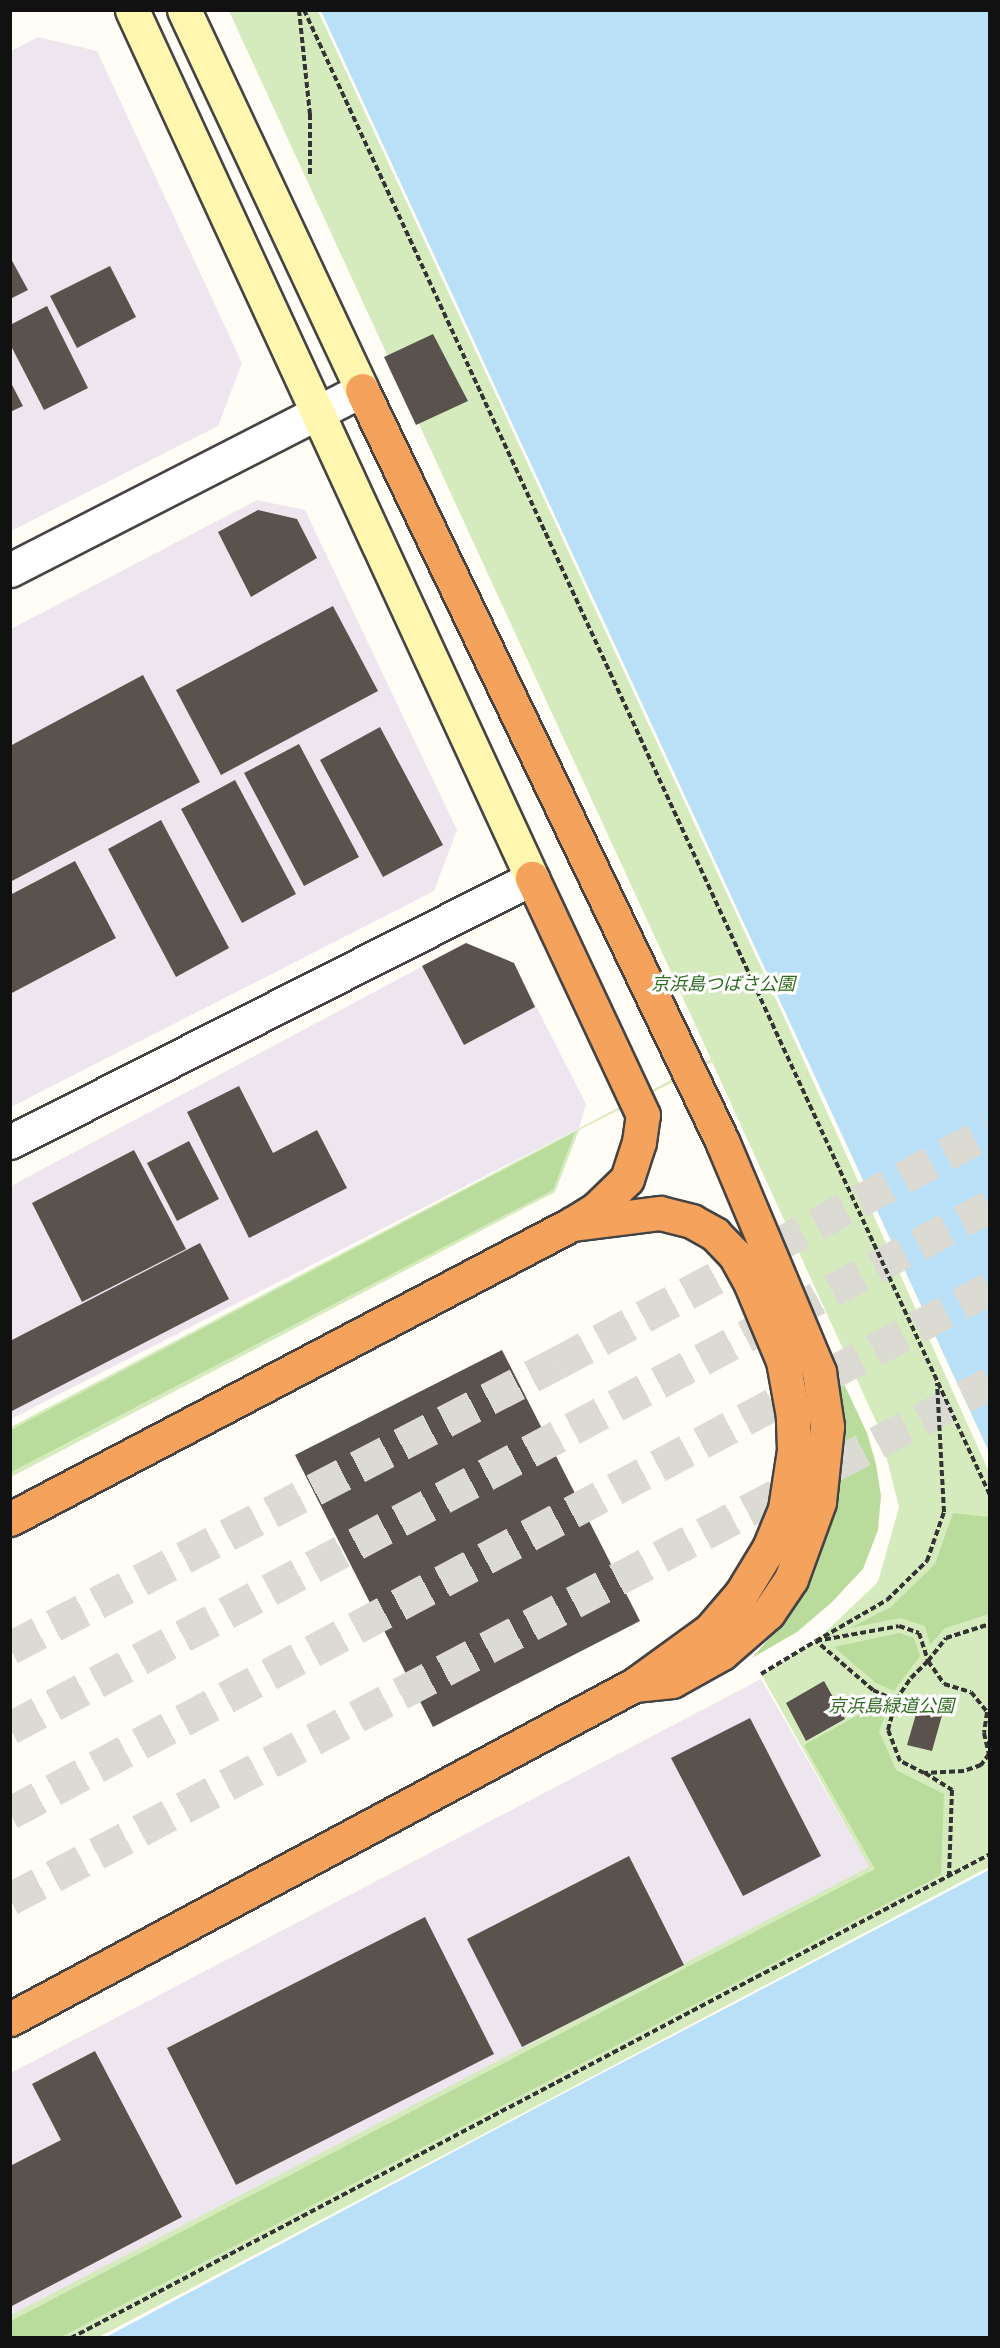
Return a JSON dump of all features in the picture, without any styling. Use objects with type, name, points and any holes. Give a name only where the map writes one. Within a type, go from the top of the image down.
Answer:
[{"type":"highway","points":[[362,390],[722,1141],[819,1372],[827,1426],[819,1502],[791,1579],[768,1613],[722,1653],[672,1681],[634,1685]]},
{"type":"highway","points":[[10,1519],[572,1224],[596,1209],[627,1179],[644,1115],[532,878]]},
{"type":"highway","points":[[10,2019],[634,1685],[710,1630],[741,1594],[770,1548],[785,1509],[794,1450],[793,1416],[783,1361],[750,1282],[735,1255],[715,1234],[692,1221],[660,1213],[572,1224]]},
{"type":"street","points":[[10,1142],[532,878],[132,10]]},
{"type":"street","points":[[10,570],[318,410],[362,390],[184,10]]},
{"type":"path","points":[[299,10],[310,114],[310,177]]},
{"type":"path","points":[[304,10],[990,1495]]},
{"type":"path","points":[[761,1674],[887,1600],[927,1561],[945,1512],[937,1379]]},
{"type":"path","points":[[949,1876],[952,1790],[900,1761],[888,1730],[896,1700],[945,1638],[990,1624]]},
{"type":"path","points":[[816,1641],[899,1626],[919,1633],[928,1660],[944,1684],[971,1692],[987,1712],[984,1733],[989,1754],[981,1765],[964,1771],[924,1773]]},
{"type":"path","points":[[816,1641],[873,1690],[896,1700]]},
{"type":"path","points":[[71,2337],[990,1854]]},
{"type":"shaded area","points":[[38,37],[97,51],[242,363],[218,426],[11,531],[11,51]]},
{"type":"shaded area","points":[[257,500],[305,510],[457,830],[434,891],[11,1107],[11,629]]},
{"type":"shaded area","points":[[466,943],[514,963],[586,1104],[579,1128],[11,1419],[11,1186]]},
{"type":"shaded area","points":[[761,1679],[870,1868],[11,2316],[11,2073]]},
{"type":"green space","name":"京浜島緑道公園","points":[[229,11],[318,11],[786,1021],[989,1472],[989,1867],[99,2337],[11,2337],[11,2315],[869,1867],[761,1674],[816,1641],[878,1582],[899,1507],[879,1428],[712,1062],[579,1130],[555,1192],[11,1477],[11,1427],[711,1059]]},
{"type":"green space","points":[[575,1132],[553,1190],[11,1472],[11,1430]]},
{"type":"green space","points":[[814,1320],[867,1433],[876,1464],[881,1496],[878,1530],[863,1569],[831,1603],[797,1632],[752,1658],[784,1622],[809,1576]]},
{"type":"green space","points":[[953,1513],[989,1517],[989,1614],[945,1628],[930,1645],[925,1626],[900,1618],[850,1628],[891,1607],[935,1564]]},
{"type":"green space","points":[[899,1633],[914,1638],[920,1656],[894,1691],[876,1683],[834,1647]]},
{"type":"green space","points":[[880,1703],[889,1706],[879,1731],[896,1770],[944,1794],[941,1875],[61,2337],[11,2337],[11,2321],[875,1869],[804,1745]]},
{"type":"water","points":[[321,11],[989,11],[989,1452]]},
{"type":"water","points":[[989,1870],[989,2337],[106,2337],[551,2100]]},
{"type":"building","points":[[10,257],[28,290],[10,299]]},
{"type":"building","points":[[110,266],[136,317],[77,348],[50,296]]},
{"type":"building","points":[[47,306],[88,388],[44,410],[10,344],[10,325]]},
{"type":"building","points":[[433,334],[468,401],[416,425],[384,357]]},
{"type":"building","points":[[10,381],[23,406],[10,412]]},
{"type":"building","points":[[258,510],[297,519],[317,558],[251,597],[218,532]]},
{"type":"building","points":[[333,606],[378,691],[221,775],[176,690]]},
{"type":"building","points":[[143,675],[200,782],[10,882],[10,746]]},
{"type":"building","points":[[380,727],[443,845],[383,877],[320,760]]},
{"type":"building","points":[[299,744],[359,857],[304,886],[244,773]]},
{"type":"building","points":[[235,780],[296,894],[242,923],[181,809]]},
{"type":"building","points":[[161,820],[229,948],[176,977],[108,849]]},
{"type":"building","points":[[75,861],[116,938],[10,994],[10,895]]},
{"type":"building","points":[[466,943],[514,963],[535,1007],[464,1045],[422,966]]},
{"type":"building","points":[[239,1086],[273,1153],[317,1130],[347,1188],[249,1238],[187,1112]]},
{"type":"building","points":[[189,1141],[219,1199],[177,1221],[147,1163]]},
{"type":"building","points":[[134,1150],[186,1249],[82,1302],[32,1203]]},
{"type":"building","points":[[200,1243],[229,1299],[10,1412],[10,1341]]},
{"type":"building","points":[[502,1350],[640,1621],[433,1727],[295,1455]]},
{"type":"building","points":[[824,1681],[845,1719],[806,1741],[786,1703]]},
{"type":"building","points":[[921,1697],[946,1701],[932,1751],[907,1745]]},
{"type":"building","points":[[750,1718],[821,1856],[743,1896],[671,1758]]},
{"type":"building","points":[[629,1856],[684,1965],[522,2047],[467,1939]]},
{"type":"building","points":[[425,1917],[494,2054],[236,2185],[167,2048]]},
{"type":"building","points":[[95,2051],[182,2217],[10,2307],[10,2166],[61,2140],[32,2084]]},
{"type":"tunnel","points":[[10,1648],[557,1363],[990,1131]]},
{"type":"tunnel","points":[[10,1728],[990,1206]]},
{"type":"tunnel","points":[[10,1813],[990,1288]]},
{"type":"tunnel","points":[[10,1899],[990,1383]]},
{"type":"park label","name":"京浜島つばさ公園","points":[[723,984]]}]
